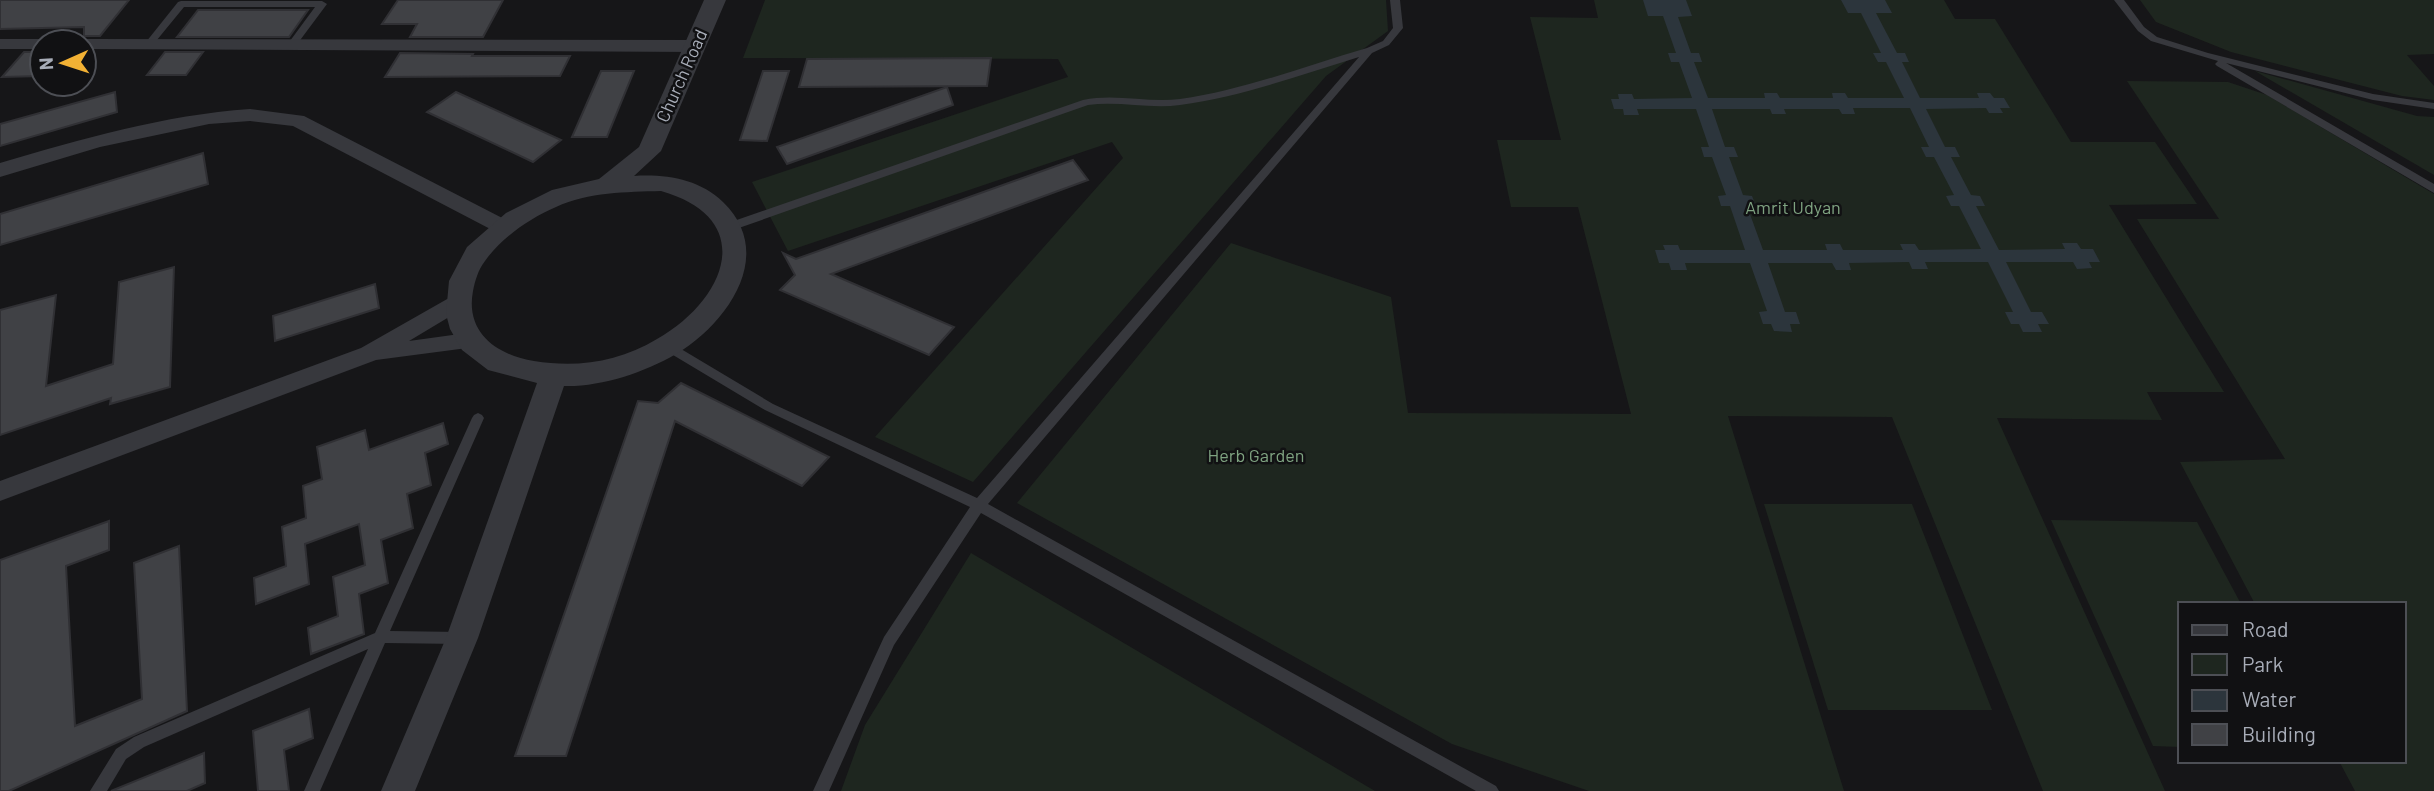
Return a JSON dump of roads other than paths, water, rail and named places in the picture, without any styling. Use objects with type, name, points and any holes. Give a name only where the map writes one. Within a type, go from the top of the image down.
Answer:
[{"type":"street","name":"Church Road","points":[[608,184],[649,151],[697,47],[715,0]]},
{"type":"street","points":[[0,44],[28,44]]},
{"type":"street","points":[[98,44],[697,47]]},
{"type":"street","points":[[0,170],[98,141],[209,118],[250,115],[297,120],[503,227]]},
{"type":"street","points":[[649,151],[661,183]]},
{"type":"street","points":[[661,183],[705,198],[732,226],[737,255],[728,287],[704,318],[667,346],[603,371],[553,376],[495,363],[467,341],[456,302],[470,263],[503,227],[547,201],[608,184],[661,183]]},
{"type":"street","points":[[0,491],[369,354],[456,302]]},
{"type":"street","points":[[369,354],[467,341]]},
{"type":"street","points":[[398,791],[462,638],[553,376]]},
{"type":"lane","points":[[732,226],[1087,102],[1107,98],[1174,102],[1205,97],[1369,51],[1386,43],[1398,28],[1395,0]]},
{"type":"lane","points":[[2119,0],[2146,34],[2205,55],[2373,97],[2434,106]]},
{"type":"lane","points":[[149,44],[181,4],[322,4],[292,45]]},
{"type":"lane","points":[[821,791],[889,641],[979,505],[1369,51]]},
{"type":"lane","points":[[2205,55],[2434,189]]},
{"type":"lane","points":[[667,346],[769,407],[979,505],[1491,791]]},
{"type":"lane","points":[[312,791],[478,418]]},
{"type":"lane","points":[[98,791],[121,754],[139,742],[381,637],[462,638]]},
{"type":"water","points":[[1643,0],[1686,0],[1692,16],[1678,17],[1691,53],[1699,53],[1702,62],[1694,62],[1708,98],[1765,98],[1764,93],[1777,93],[1780,98],[1833,98],[1832,93],[1845,93],[1848,98],[1904,98],[1886,62],[1878,62],[1873,53],[1881,53],[1861,13],[1848,13],[1841,0],[1885,0],[1892,13],[1876,13],[1897,53],[1905,53],[1909,62],[1902,62],[1920,98],[1979,98],[1977,93],[1990,93],[1994,98],[2004,98],[2010,108],[2000,108],[2003,113],[1989,113],[1986,108],[1926,109],[1945,147],[1955,147],[1960,157],[1951,157],[1971,195],[1980,196],[1985,206],[1976,206],[1999,250],[2065,249],[2062,243],[2077,243],[2081,249],[2093,249],[2100,262],[2089,262],[2092,268],[2077,269],[2073,262],[2006,262],[2031,312],[2042,312],[2049,324],[2038,324],[2042,332],[2023,332],[2019,324],[2011,324],[2005,312],[2013,312],[1988,262],[1925,262],[1928,269],[1912,269],[1909,262],[1849,263],[1851,270],[1836,270],[1832,263],[1768,263],[1785,312],[1796,312],[1800,324],[1790,324],[1792,332],[1774,331],[1771,324],[1763,324],[1759,312],[1767,311],[1750,263],[1685,263],[1687,270],[1671,270],[1669,263],[1659,263],[1655,250],[1665,250],[1663,245],[1678,245],[1680,250],[1745,250],[1730,206],[1721,206],[1718,196],[1726,195],[1712,157],[1704,157],[1701,147],[1709,147],[1696,109],[1637,109],[1639,115],[1624,115],[1623,109],[1614,109],[1611,99],[1619,99],[1618,94],[1632,94],[1634,99],[1692,98],[1679,62],[1671,62],[1668,53],[1676,53],[1663,16],[1648,16]],"holes":[[[1853,108],[1910,108],[1929,147],[1921,147],[1926,157],[1934,157],[1954,195],[1946,196],[1951,206],[1959,206],[1981,249],[1919,250],[1915,244],[1900,244],[1903,250],[1843,250],[1840,244],[1825,244],[1827,250],[1763,250],[1747,206],[1756,206],[1752,196],[1743,195],[1729,157],[1738,157],[1734,147],[1725,147],[1712,109],[1770,109],[1772,114],[1786,114],[1784,109],[1839,109],[1842,114],[1855,114]]]},
{"type":"park label","name":"Amrit Udyan","points":[[1793,208]]},
{"type":"park label","name":"Herb Garden","points":[[1256,456]]}]
